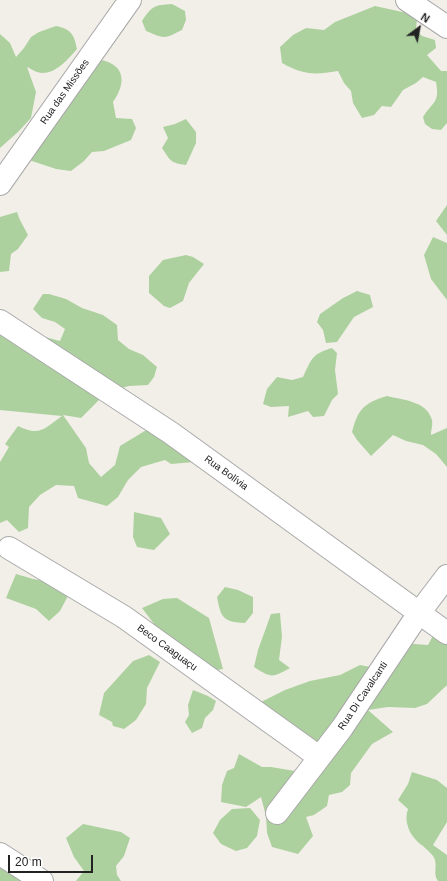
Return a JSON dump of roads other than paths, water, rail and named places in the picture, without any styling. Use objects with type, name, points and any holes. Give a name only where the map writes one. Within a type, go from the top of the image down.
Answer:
[{"type":"street","name":"Rua das Missões","points":[[0,184],[130,0]]},
{"type":"street","points":[[407,0],[447,27]]},
{"type":"street","name":"Rua Bolívia","points":[[0,321],[171,432],[447,633]]},
{"type":"street","name":"Beco Caaguaçu","points":[[9,548],[124,617],[319,757]]},
{"type":"street","name":"Rua Di Cavalcanti","points":[[277,813],[342,728],[419,614],[447,576]]},
{"type":"street","points":[[0,854],[42,881]]}]
